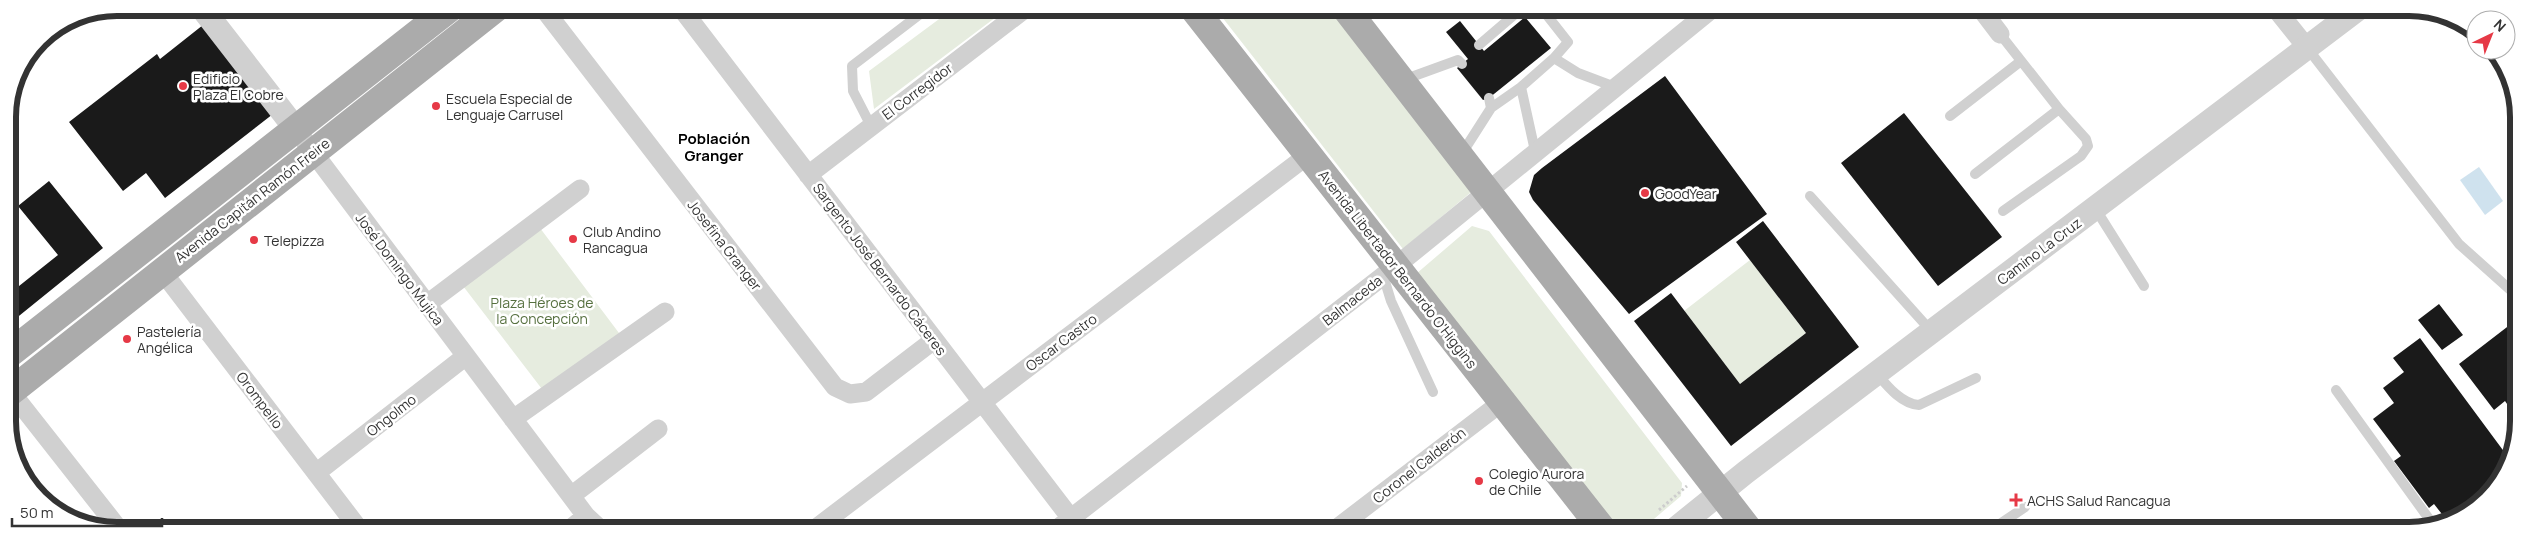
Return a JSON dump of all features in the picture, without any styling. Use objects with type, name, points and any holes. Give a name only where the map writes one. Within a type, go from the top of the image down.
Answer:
[{"type":"main road","points":[[16,348],[440,16]]},
{"type":"main road","name":"Avenida Capitán Ramón Freire","points":[[16,387],[486,16]]},
{"type":"main road","name":"Avenida Libertador Bernardo O'Higgins","points":[[1199,16],[1308,155],[1389,271],[1502,402],[1597,522]]},
{"type":"main road","points":[[1352,16],[1743,522]]},
{"type":"street","name":"José Domingo Mujica","points":[[208,16],[592,522]]},
{"type":"street","name":"Josefina Granger","points":[[548,16],[835,387],[850,394],[866,392],[934,340]]},
{"type":"street","name":"Sargento José Bernardo Cáceres","points":[[687,16],[982,402],[1067,522]]},
{"type":"street","name":"El Corregidor","points":[[808,175],[1015,16]]},
{"type":"street","name":"Balmaceda","points":[[1073,522],[1389,271],[1703,16]]},
{"type":"street","points":[[1986,16],[2000,34]]},
{"type":"street","points":[[2282,16],[2308,49]]},
{"type":"street","name":"Camino La Cruz","points":[[1684,522],[2350,16]]},
{"type":"street","name":"Oscar Castro","points":[[824,522],[1308,155]]},
{"type":"street","points":[[427,304],[580,189]]},
{"type":"street","name":"Orompello","points":[[162,272],[353,522]]},
{"type":"street","points":[[513,419],[664,312]]},
{"type":"street","name":"Ongolmo","points":[[316,473],[466,356]]},
{"type":"street","points":[[16,400],[113,522]]},
{"type":"street","name":"Coronel Calderón","points":[[1345,522],[1502,402]]},
{"type":"street","points":[[571,496],[658,429]]},
{"type":"lane","points":[[871,126],[853,91],[852,66],[918,16]]},
{"type":"lane","points":[[1479,45],[1513,16]]},
{"type":"lane","points":[[1461,156],[1490,103],[1521,87],[1554,58],[1568,42],[1548,16]]},
{"type":"lane","points":[[2000,34],[2059,109],[2086,139],[2088,146],[2081,156],[2003,211]]},
{"type":"lane","points":[[2308,49],[2459,244],[2510,290]]},
{"type":"lane","points":[[1554,58],[1578,72],[1616,87]]},
{"type":"lane","points":[[1402,80],[1462,60]]},
{"type":"lane","points":[[1950,116],[2021,61]]},
{"type":"lane","points":[[1521,87],[1535,151]]},
{"type":"lane","points":[[1974,174],[2059,109]]},
{"type":"lane","points":[[1810,196],[1932,333]]},
{"type":"lane","points":[[2096,208],[2144,286]]},
{"type":"lane","points":[[1389,271],[1391,301],[1433,392]]},
{"type":"lane","points":[[1877,374],[1901,398],[1913,405],[1920,405],[1976,378]]},
{"type":"lane","points":[[2336,390],[2429,519]]},
{"type":"lane","points":[[2002,522],[2024,507]]},
{"type":"path","points":[[1659,510],[1705,471]]},
{"type":"green space","points":[[943,16],[997,16],[874,109],[869,71]]},
{"type":"green space","points":[[1221,16],[1342,16],[1476,188],[1403,249]]},
{"type":"green space","points":[[1472,226],[1489,231],[1682,483],[1681,496],[1650,522],[1608,522],[1416,274]]},
{"type":"green space","name":"Plaza Héroes de la Concepción","points":[[540,228],[622,337],[545,393],[463,286]]},
{"type":"green space","points":[[1750,260],[1806,333],[1740,384],[1684,311]]},
{"type":"water","points":[[2479,167],[2503,201],[2485,215],[2460,180]]},
{"type":"building","points":[[1525,17],[1551,48],[1489,98],[1483,100],[1457,68],[1468,59],[1446,32],[1460,21],[1484,51]]},
{"type":"building","name":"Edificio Plaza El Cobre","points":[[203,25],[273,114],[165,198],[146,173],[123,191],[69,122],[157,54],[160,59]]},
{"type":"building","points":[[1665,76],[1767,214],[1629,314],[1533,200],[1529,192],[1534,175],[1542,168]]},
{"type":"building","points":[[1904,113],[2002,237],[1938,286],[1841,163]]},
{"type":"building","points":[[49,181],[103,248],[16,318],[16,288],[58,255],[18,206]]},
{"type":"building","points":[[1763,221],[1859,347],[1731,446],[1634,321],[1671,293],[1740,384],[1806,333],[1736,242]]},
{"type":"building","points":[[2439,304],[2463,335],[2442,350],[2418,320]]},
{"type":"building","points":[[2510,325],[2510,408],[2505,401],[2494,410],[2459,364]]},
{"type":"building","points":[[2420,338],[2504,452],[2493,477],[2485,487],[2470,501],[2443,515],[2434,504],[2429,508],[2394,461],[2401,456],[2373,419],[2394,403],[2383,388],[2404,372],[2393,358]]},
{"type":"place","name":"Edificio Plaza El Cobre","points":[[183,86]]},
{"type":"place","name":"Escuela Especial de Lenguaje Carrusel","points":[[436,106]]},
{"type":"place","name":"GoodYear","points":[[1645,193]]},
{"type":"place","name":"Club Andino Rancagua","points":[[573,239]]},
{"type":"place","name":"Telepizza","points":[[254,240]]},
{"type":"place","name":"Pastelería Angélica","points":[[127,339]]},
{"type":"place","name":"Colegio Aurora de Chile","points":[[1479,481]]},
{"type":"place","name":"ACHS Salud Rancagua","points":[[2016,500]]},
{"type":"district","name":"Población Granger","points":[[714,146]]}]
